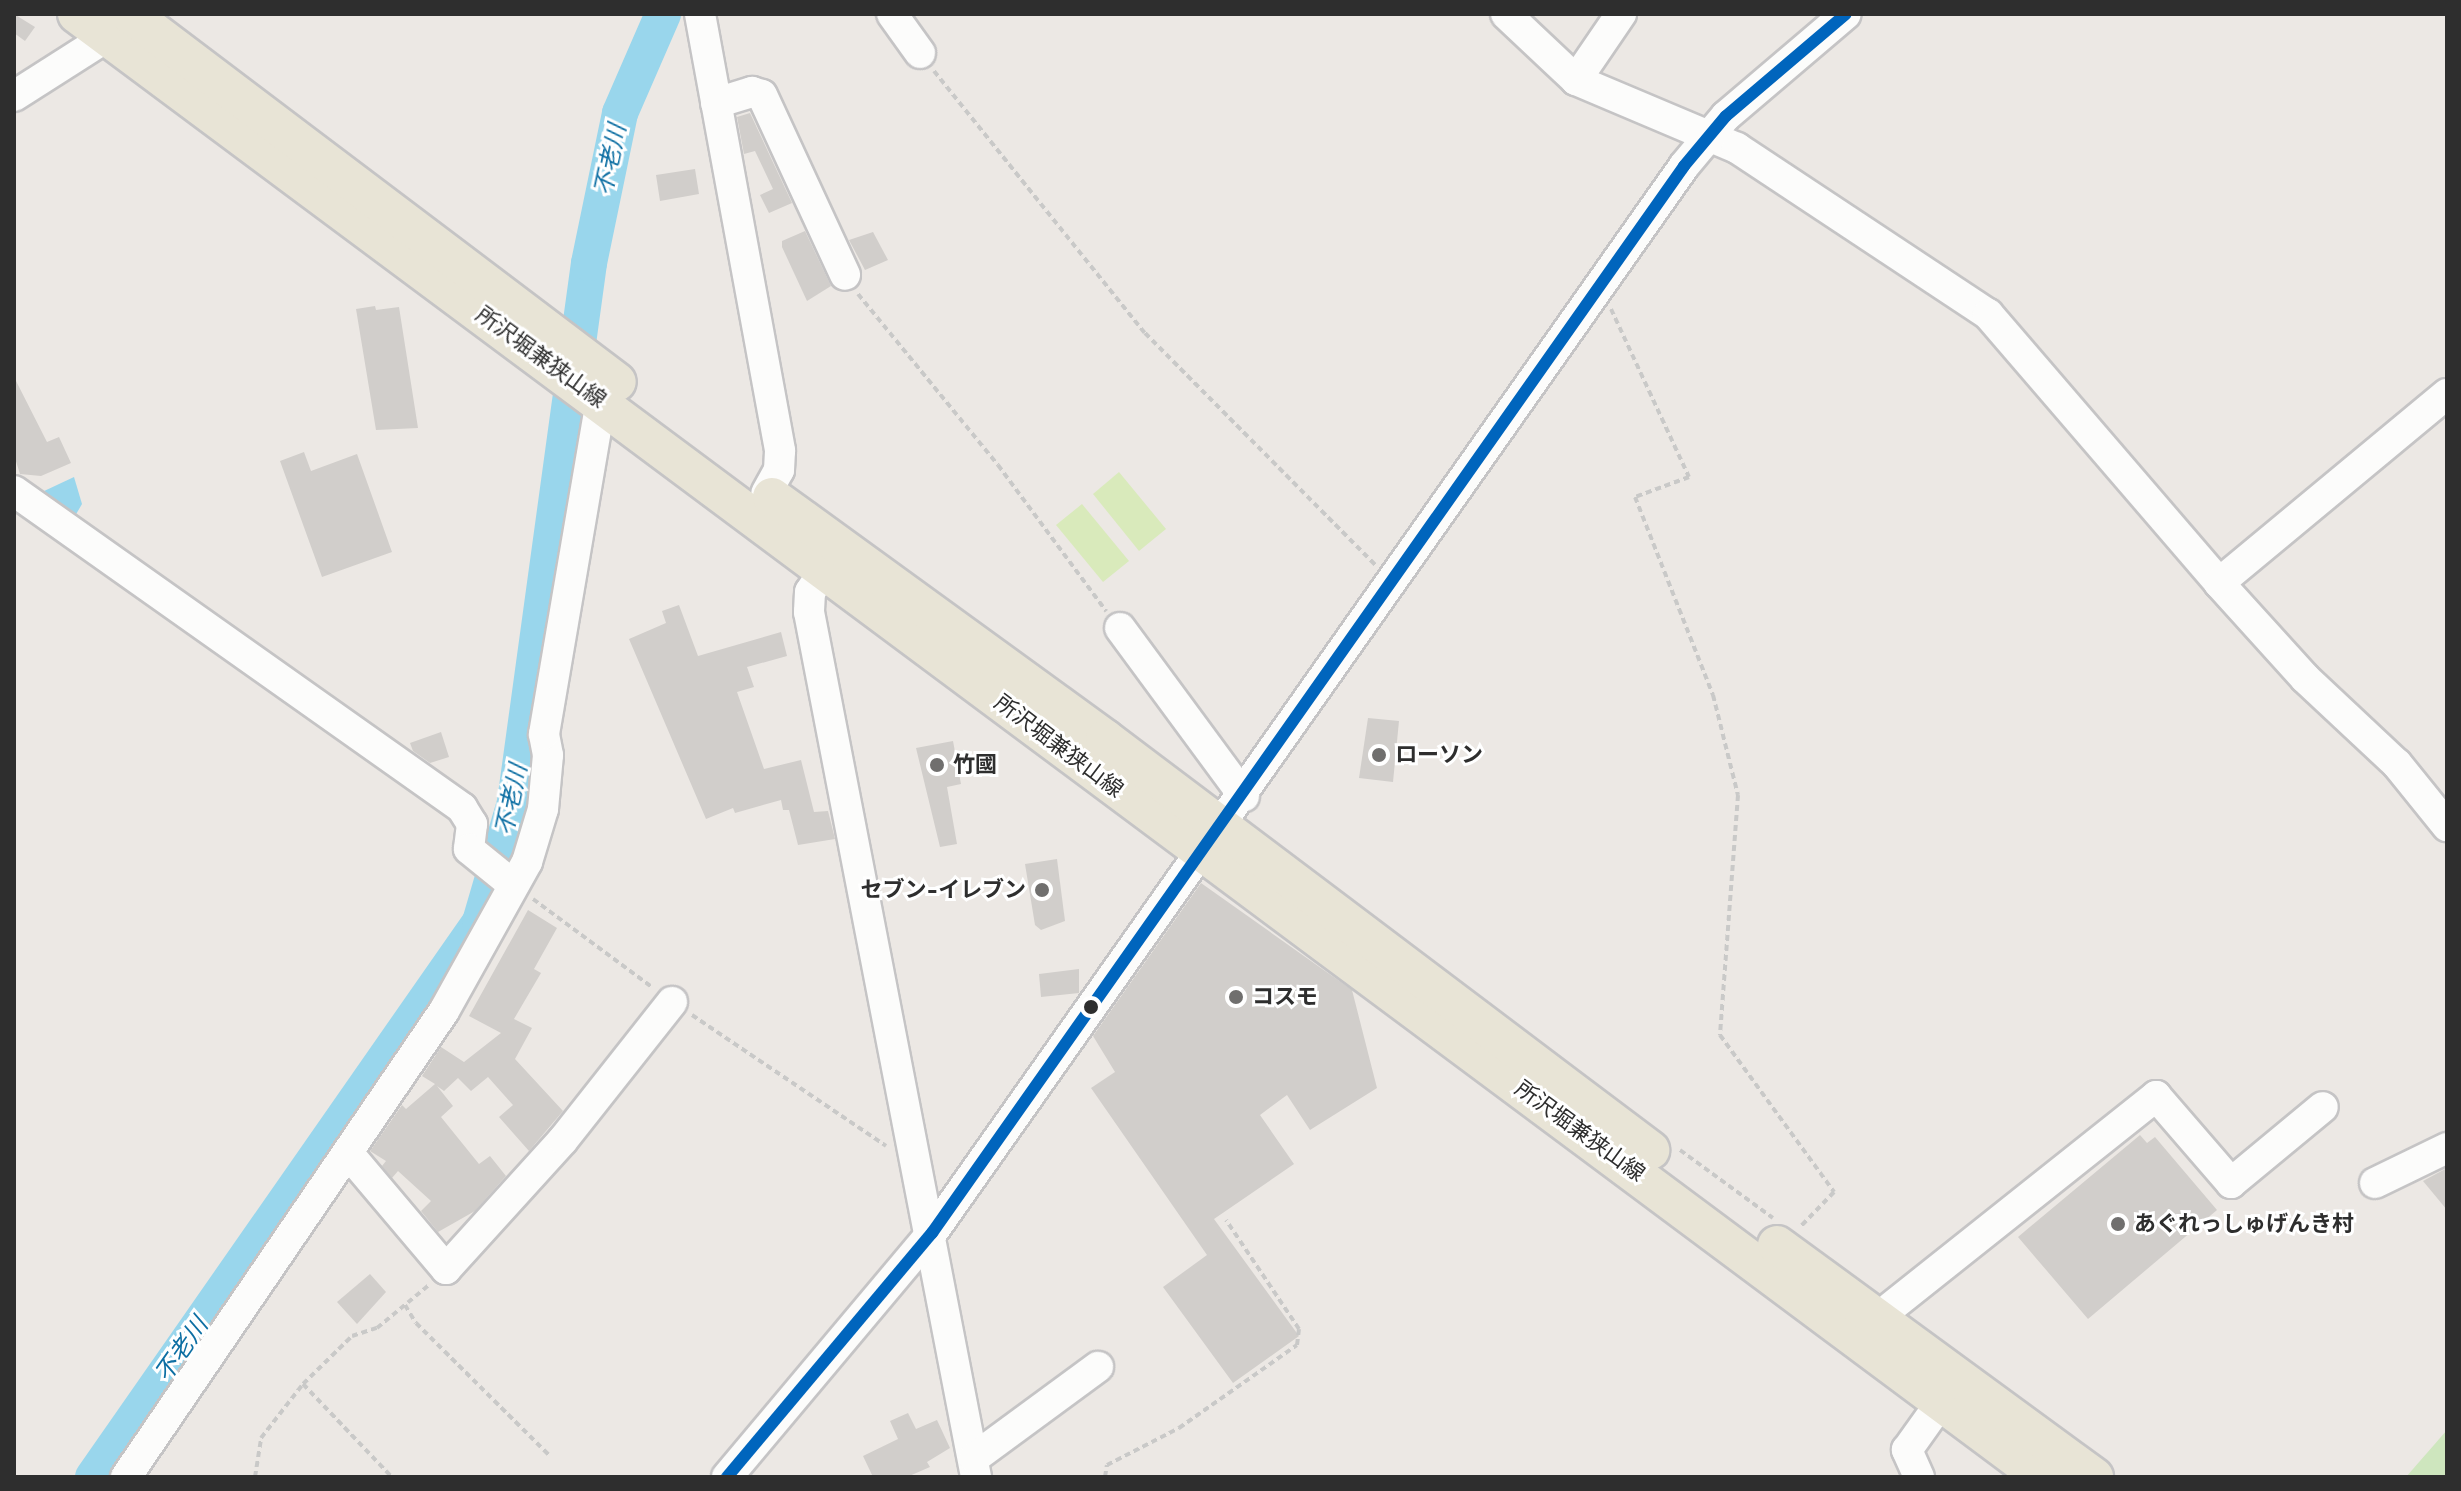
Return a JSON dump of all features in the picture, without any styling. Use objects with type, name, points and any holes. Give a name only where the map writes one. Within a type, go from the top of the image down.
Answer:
[{"type":"main road","name":"所沢堀兼狭山線","points":[[119,19],[555,352],[825,569],[1211,839],[1780,1247],[2094,1477]]},
{"type":"main road","name":"所沢堀兼狭山線","points":[[600,390],[766,493],[2042,1477]]},
{"type":"street","points":[[700,14],[780,451],[779,470],[766,493]]},
{"type":"street","points":[[892,14],[920,53]]},
{"type":"street","points":[[1506,14],[1576,80],[1737,148],[1988,314],[2219,583],[2305,678],[2397,764],[2447,826]]},
{"type":"street","points":[[1576,80],[1621,14]]},
{"type":"street","points":[[727,1477],[932,1233],[1244,796],[1598,281],[1708,134],[1846,14]]},
{"type":"street","points":[[14,96],[119,19]]},
{"type":"street","points":[[716,103],[752,92],[762,95],[845,275]]},
{"type":"street","points":[[126,1477],[477,959],[512,884],[527,862],[543,809],[548,755],[544,734],[600,390]]},
{"type":"street","points":[[2219,583],[2447,394]]},
{"type":"street","points":[[14,491],[462,808],[472,824],[469,849],[512,884]]},
{"type":"street","points":[[825,569],[810,592],[809,612],[932,1233],[975,1468],[1098,1367]]},
{"type":"street","points":[[1120,628],[1244,796]]},
{"type":"street","points":[[348,1153],[446,1269],[563,1140],[672,1002]]},
{"type":"street","points":[[1891,1307],[2156,1096],[2231,1183],[2323,1107]]},
{"type":"street","points":[[2375,1183],[2447,1148]]},
{"type":"street","points":[[1919,1477],[1907,1450],[1942,1401]]},
{"type":"path","points":[[920,53],[1145,333],[1390,580]]},
{"type":"path","points":[[845,275],[998,465],[1120,628]]},
{"type":"path","points":[[1598,281],[1689,477],[1635,497],[1713,695],[1738,795],[1720,1035],[1834,1192],[1780,1247]]},
{"type":"path","points":[[512,884],[672,1002],[919,1168]]},
{"type":"path","points":[[1105,1477],[1107,1465],[1179,1428],[1297,1345],[1299,1329],[1226,1220]]},
{"type":"path","points":[[255,1477],[261,1438],[303,1384],[352,1336],[377,1328],[446,1269]]},
{"type":"path","points":[[405,1305],[416,1323],[549,1455]]},
{"type":"path","points":[[303,1384],[392,1477]]},
{"type":"green space","points":[[1119,472],[1166,529],[1139,551],[1093,494]]},
{"type":"green space","points":[[1082,504],[1129,561],[1103,582],[1056,525]]},
{"type":"green space","points":[[2447,1430],[2447,1477],[2406,1477]]},
{"type":"water","points":[[74,477],[82,504],[75,516],[42,492]]},
{"type":"building","points":[[14,14],[35,27],[25,41],[14,33]]},
{"type":"building","points":[[750,113],[792,203],[769,213],[760,195],[773,189],[755,151],[744,154],[737,117]]},
{"type":"building","points":[[695,169],[699,194],[660,201],[656,175]]},
{"type":"building","points":[[805,231],[831,286],[807,301],[782,247],[782,241]]},
{"type":"building","points":[[873,232],[888,260],[865,270],[849,240]]},
{"type":"building","points":[[375,306],[376,310],[399,307],[418,428],[376,430],[356,309]]},
{"type":"building","points":[[14,377],[47,442],[59,437],[71,463],[41,476],[20,474],[14,455]]},
{"type":"building","points":[[304,452],[311,471],[357,454],[392,552],[322,577],[280,461]]},
{"type":"building","points":[[679,605],[698,656],[781,632],[787,656],[747,667],[754,687],[737,692],[764,769],[801,760],[814,812],[828,811],[835,839],[798,845],[789,810],[783,810],[781,800],[735,813],[733,808],[706,819],[629,639],[666,623],[662,611]]},
{"type":"building","name":"ローソン","points":[[1368,718],[1399,721],[1393,782],[1359,778]]},
{"type":"building","points":[[441,732],[449,757],[430,763],[413,751],[410,743]]},
{"type":"building","points":[[953,741],[961,784],[947,787],[957,844],[940,847],[916,748]]},
{"type":"building","points":[[1057,859],[1065,921],[1041,930],[1035,925],[1025,864]]},
{"type":"building","points":[[1201,883],[1352,990],[1377,1088],[1310,1130],[1287,1095],[1260,1115],[1294,1164],[1214,1219],[1299,1336],[1233,1383],[1163,1287],[1207,1255],[1091,1088],[1115,1072],[1093,1036]]},
{"type":"building","points":[[528,910],[557,928],[534,969],[541,973],[514,1019],[532,1028],[515,1059],[563,1111],[529,1151],[499,1117],[513,1105],[488,1077],[471,1091],[458,1078],[444,1091],[437,1086],[453,1106],[441,1117],[479,1164],[490,1156],[506,1176],[475,1211],[438,1232],[421,1211],[431,1201],[398,1171],[392,1178],[382,1166],[386,1161],[370,1151],[402,1105],[406,1109],[435,1084],[422,1076],[441,1047],[464,1062],[501,1033],[469,1016]]},
{"type":"building","points":[[1079,969],[1079,993],[1041,997],[1039,974]]},
{"type":"building","name":"あぐれっしゅげんき村","points":[[2140,1135],[2147,1143],[2155,1137],[2217,1210],[2088,1319],[2018,1237]]},
{"type":"building","points":[[2447,1168],[2447,1210],[2423,1181]]},
{"type":"building","points":[[370,1274],[386,1292],[357,1324],[337,1302]]},
{"type":"building","points":[[908,1413],[916,1429],[937,1420],[950,1448],[927,1462],[930,1467],[907,1477],[873,1477],[863,1456],[898,1439],[890,1421]]},
{"type":"waterway","name":"不老川","points":[[93,1477],[480,922],[515,802],[589,263],[620,113],[663,14]]},
{"type":"transit line","points":[[727,1477],[932,1233],[1684,166],[1726,116],[1846,14]]},
{"type":"place","name":"ローソン","points":[[1379,755]]},
{"type":"place","name":"竹國","points":[[937,765]]},
{"type":"place","name":"セブン-イレブン","points":[[1042,890]]},
{"type":"place","name":"コスモ","points":[[1236,997]]},
{"type":"place","name":"あぐれっしゅげんき村","points":[[2118,1224]]}]
